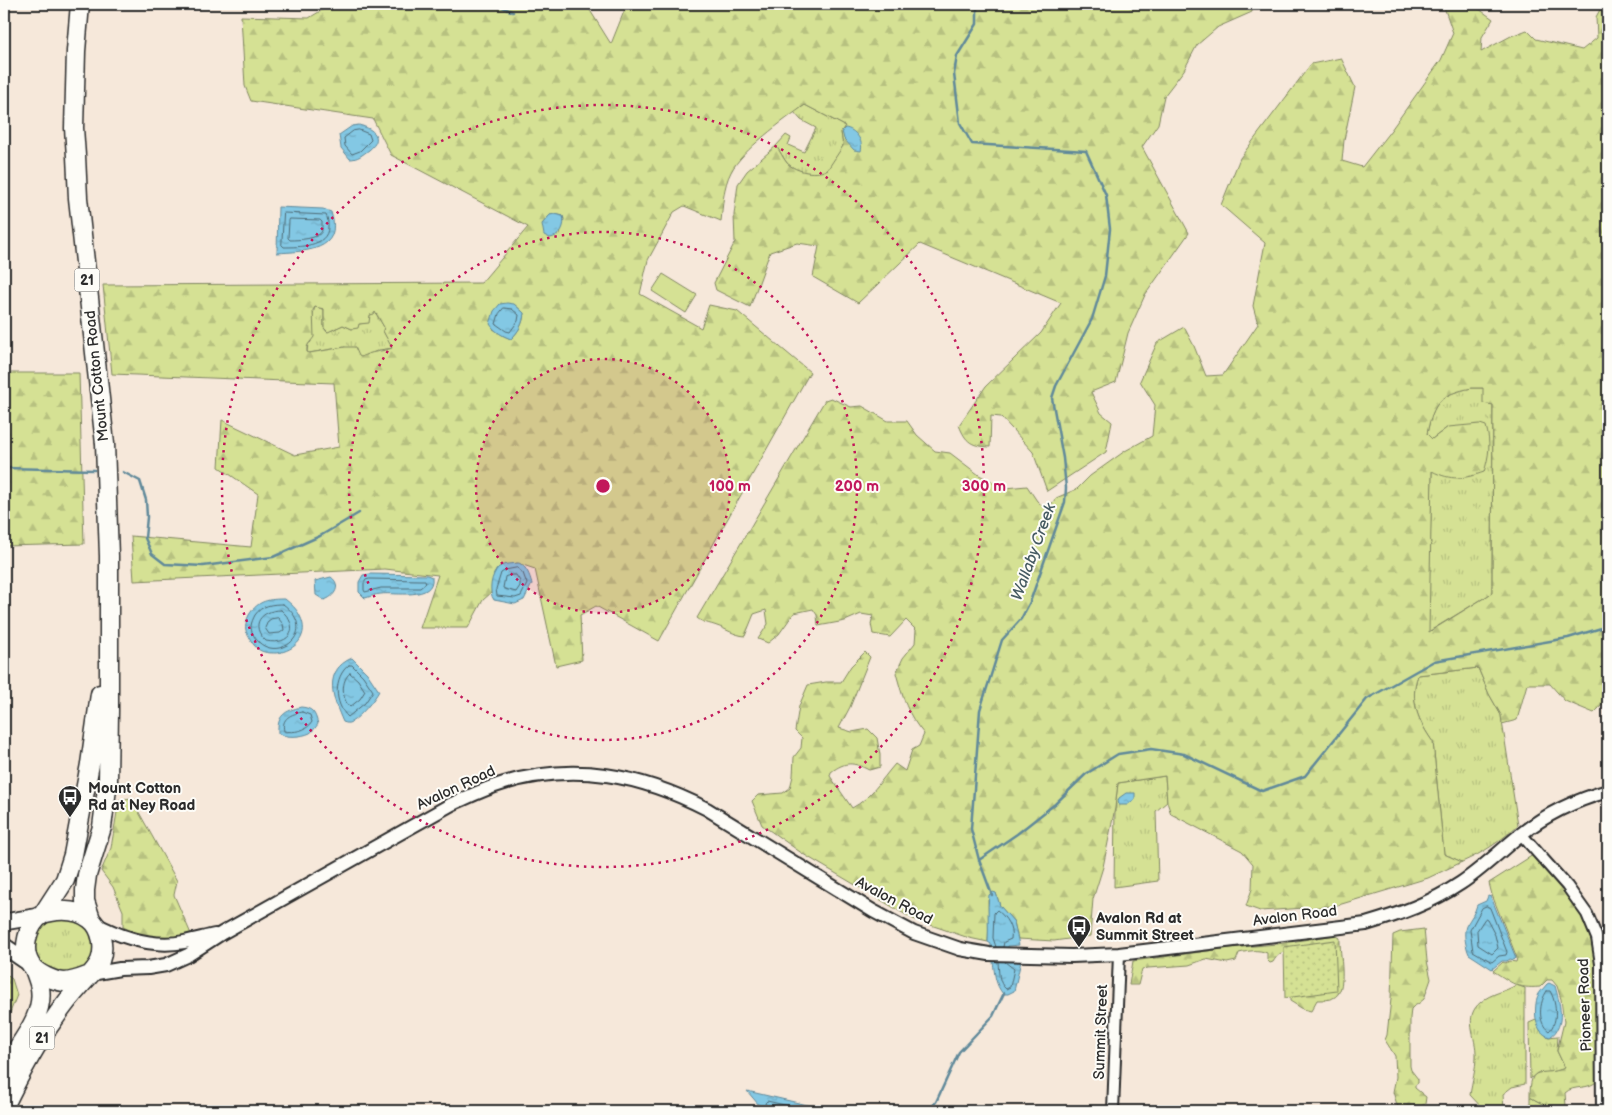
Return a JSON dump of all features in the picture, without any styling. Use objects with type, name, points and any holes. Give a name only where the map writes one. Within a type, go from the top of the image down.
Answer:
[{"type":"highway","name":"Mount Cotton Road","points":[[80,4],[76,52],[74,128],[78,198],[105,444],[108,522],[108,781],[102,827],[84,890],[85,901],[92,921]]},
{"type":"highway","name":"Mount Cotton Road","points":[[42,915],[65,880],[74,855],[90,764],[108,629]]},
{"type":"highway","points":[[42,915],[48,912],[68,911],[76,912],[92,921]]},
{"type":"highway","name":"21","points":[[4,1070],[33,1026],[40,1005],[40,987],[26,948],[28,936],[34,923],[42,915]]},
{"type":"highway","name":"21","points":[[4,1107],[26,1064],[45,1033],[100,960],[101,937],[92,921]]},
{"type":"highway","points":[[32,967],[62,982],[75,980],[90,974]]},
{"type":"main road","points":[[4,922],[42,915]]},
{"type":"main road","points":[[4,946],[32,967]]},
{"type":"street","name":"Avalon Road","points":[[90,974],[166,965],[188,955],[222,933],[452,804],[503,783],[532,776],[559,773],[581,772],[637,780],[680,796],[707,810],[873,911],[914,933],[960,949],[1008,956],[1119,954],[1366,924],[1402,913],[1477,879],[1524,837]]},
{"type":"street","points":[[1524,837],[1540,821],[1574,802],[1608,791]]},
{"type":"street","name":"Pioneer Road","points":[[1524,837],[1567,886],[1587,914],[1597,938],[1601,964],[1602,1111]]},
{"type":"street","name":"Avalon Road","points":[[92,921],[119,935],[156,943],[184,942],[222,933]]},
{"type":"street","name":"Summit Street","points":[[1113,1111],[1119,954]]},
{"type":"green space","points":[[332,4],[586,4],[611,44],[627,4],[1252,4],[1252,12],[1218,27],[1197,45],[1184,70],[1164,96],[1158,124],[1142,147],[1189,233],[1145,295],[1128,333],[1116,382],[1091,392],[1101,413],[1112,422],[1106,452],[1047,491],[1033,452],[1001,417],[991,416],[990,447],[979,446],[967,440],[959,425],[986,386],[1041,333],[1061,303],[920,244],[858,303],[813,277],[819,246],[797,243],[770,252],[750,307],[716,290],[714,283],[735,242],[734,215],[738,184],[747,171],[776,146],[787,163],[796,169],[813,173],[828,169],[843,146],[841,132],[845,126],[805,105],[764,136],[736,163],[726,184],[721,221],[684,206],[674,212],[648,260],[640,294],[701,328],[709,305],[737,311],[810,372],[659,641],[596,606],[580,615],[582,660],[556,666],[535,569],[517,563],[497,569],[494,574],[491,593],[483,600],[468,628],[420,628],[438,575],[385,569],[134,581],[131,536],[251,547],[258,494],[219,467],[222,420],[295,455],[339,447],[334,383],[112,374],[103,285],[481,283],[528,227],[391,155],[373,119],[251,101],[245,86],[241,16],[309,18]],"holes":[[[550,215],[563,216],[564,219],[560,234],[542,224]],[[514,304],[524,313],[523,321],[511,339],[493,329]],[[315,307],[324,309],[324,328],[328,332],[343,325],[352,329],[358,328],[359,324],[369,323],[370,315],[375,312],[384,327],[383,331],[392,348],[361,357],[355,347],[309,353],[307,352],[307,347],[314,337],[313,310]]]},
{"type":"green space","points":[[1443,4],[1472,4],[1493,19],[1482,37],[1481,52],[1527,30],[1536,39],[1582,50],[1597,38],[1596,17],[1603,4],[1608,4],[1608,699],[1594,713],[1565,701],[1550,684],[1527,684],[1517,720],[1502,724],[1501,715],[1489,694],[1478,668],[1418,675],[1414,693],[1416,710],[1433,742],[1444,854],[1462,862],[1428,878],[1335,906],[1260,911],[1246,906],[1252,889],[1253,864],[1242,851],[1171,814],[1167,802],[1165,776],[1118,783],[1103,867],[1093,899],[1090,936],[1054,941],[1018,939],[1014,922],[1000,906],[996,893],[988,900],[988,942],[969,938],[913,919],[803,854],[762,825],[752,801],[758,795],[783,793],[790,788],[794,757],[801,748],[802,738],[795,731],[799,706],[808,685],[841,682],[851,666],[865,652],[870,657],[850,707],[839,728],[852,732],[868,729],[877,738],[880,767],[869,770],[854,764],[845,764],[831,772],[830,776],[852,808],[870,794],[895,764],[905,771],[912,750],[919,746],[924,734],[918,727],[903,698],[896,673],[903,658],[915,643],[916,630],[906,620],[890,637],[873,634],[871,624],[873,616],[861,614],[845,621],[818,626],[817,615],[813,609],[794,613],[779,634],[768,643],[758,639],[768,624],[766,610],[754,614],[745,636],[697,618],[825,400],[831,398],[851,407],[862,406],[888,421],[907,421],[917,435],[935,451],[950,453],[979,475],[1006,488],[1027,486],[1037,501],[1047,510],[1056,498],[1077,489],[1090,476],[1125,451],[1152,436],[1155,405],[1140,381],[1157,343],[1184,327],[1206,376],[1223,375],[1258,324],[1253,306],[1265,243],[1221,205],[1240,158],[1311,64],[1341,58],[1355,87],[1344,140],[1342,161],[1362,167],[1441,60],[1453,33]],"holes":[[[1483,388],[1483,403],[1493,405],[1492,593],[1429,632],[1432,471],[1452,478],[1484,472],[1489,444],[1486,426],[1480,424],[1448,427],[1432,439],[1427,434],[1429,423],[1436,407],[1446,397],[1461,390]]]},
{"type":"green space","points":[[805,105],[845,126],[841,132],[843,146],[837,158],[828,169],[819,173],[801,171],[791,166],[776,146],[786,135],[791,138],[788,145],[804,152],[816,128],[801,120],[794,112]]},
{"type":"green space","points":[[663,274],[697,295],[686,313],[652,291]]},
{"type":"green space","points":[[315,307],[324,309],[324,328],[327,332],[343,325],[352,329],[358,324],[366,323],[370,315],[375,311],[384,327],[383,331],[393,348],[379,350],[361,358],[345,347],[307,352],[308,344],[311,342]]},
{"type":"green space","points":[[4,373],[79,373],[84,544],[4,546]]},
{"type":"green space","points":[[1472,388],[1483,388],[1493,405],[1492,593],[1428,632],[1432,470],[1448,427],[1432,439],[1427,434],[1432,414],[1440,401],[1452,393]]},
{"type":"green space","points":[[1478,668],[1489,694],[1501,715],[1518,825],[1492,846],[1462,862],[1444,854],[1433,742],[1419,718],[1414,693],[1418,675]]},
{"type":"green space","points":[[1165,776],[1167,802],[1156,811],[1158,881],[1114,887],[1115,808],[1118,783]]},
{"type":"green space","points":[[131,798],[177,881],[174,895],[191,934],[156,937],[123,927],[123,911],[113,887],[101,871],[111,848],[119,800]]},
{"type":"green space","points":[[1533,855],[1563,886],[1584,916],[1593,933],[1596,964],[1598,1080],[1590,1085],[1569,1090],[1565,1093],[1568,1111],[1551,1111],[1548,1107],[1530,1097],[1530,1086],[1534,1075],[1565,1068],[1557,1051],[1564,1022],[1557,986],[1552,980],[1547,980],[1540,987],[1520,986],[1493,971],[1503,962],[1516,962],[1517,958],[1489,883]]},
{"type":"green space","points":[[77,917],[92,931],[96,949],[89,966],[73,977],[46,972],[34,951],[38,930],[49,920]]},
{"type":"green space","points":[[1424,929],[1431,979],[1424,999],[1411,1009],[1410,1066],[1418,1079],[1415,1088],[1426,1097],[1425,1104],[1421,1106],[1420,1111],[1399,1111],[1393,1092],[1396,1077],[1395,1056],[1385,1040],[1391,999],[1393,935],[1400,932]]},
{"type":"green space","points":[[1335,935],[1340,938],[1341,988],[1333,998],[1317,1000],[1311,1011],[1303,1009],[1290,1001],[1290,952],[1280,954],[1270,963],[1267,960],[1267,953],[1253,951],[1239,953],[1236,961],[1227,963],[1206,959],[1189,965],[1142,969],[1138,985],[1129,985],[1133,961],[1230,948],[1277,944]]},
{"type":"green space","points":[[1335,940],[1337,991],[1285,998],[1284,947]]},
{"type":"green space","points":[[4,973],[12,979],[17,995],[4,1028]]},
{"type":"green space","points":[[1516,985],[1525,988],[1525,1084],[1512,1087],[1503,1094],[1504,1111],[1485,1111],[1470,1095],[1476,1056],[1471,1021],[1472,1014],[1475,1008],[1485,999]]},
{"type":"green space","points":[[1536,1020],[1541,1031],[1548,1037],[1558,1036],[1557,1051],[1565,1068],[1555,1072],[1537,1073],[1530,1079],[1529,1023]]},
{"type":"green space","points":[[1530,1097],[1548,1107],[1551,1111],[1530,1111]]},
{"type":"water","points":[[359,125],[375,134],[376,142],[362,155],[350,159],[341,148],[339,135],[352,126]]},
{"type":"water","points":[[845,128],[858,136],[862,147],[861,151],[854,150],[844,139],[842,131]]},
{"type":"water","points":[[278,207],[323,209],[331,212],[334,225],[332,235],[327,242],[310,250],[277,253]]},
{"type":"water","points":[[550,215],[563,216],[564,224],[557,236],[550,238],[544,235],[542,224]]},
{"type":"water","points":[[500,304],[514,304],[524,313],[520,327],[511,339],[499,333],[490,324],[494,311]]},
{"type":"water","points":[[519,563],[526,569],[532,584],[524,600],[515,604],[494,600],[491,588],[492,578],[496,570],[504,565]]},
{"type":"water","points":[[363,575],[427,575],[432,577],[431,585],[427,590],[421,592],[412,594],[379,594],[365,598],[359,592],[359,582]]},
{"type":"water","points":[[331,577],[337,587],[334,594],[324,600],[316,595],[315,581]]},
{"type":"water","points":[[285,599],[296,609],[300,616],[303,623],[302,636],[295,645],[283,652],[262,651],[255,646],[246,632],[249,615],[256,606],[264,601]]},
{"type":"water","points":[[352,658],[367,673],[379,691],[362,713],[350,723],[347,723],[343,722],[339,713],[332,686],[337,670]]},
{"type":"water","points":[[301,707],[311,710],[314,714],[318,724],[314,729],[310,733],[298,736],[285,736],[278,733],[279,722],[283,715],[286,712]]},
{"type":"water","points":[[1126,793],[1135,793],[1135,799],[1127,805],[1119,805],[1119,798]]},
{"type":"water","points":[[993,892],[996,893],[1000,906],[1014,922],[1019,945],[1008,946],[1010,961],[1021,961],[1014,991],[1008,994],[1003,994],[998,987],[993,962],[990,959],[991,944],[988,942],[988,906],[989,895]]},
{"type":"water","points":[[1488,896],[1491,897],[1516,958],[1514,960],[1502,961],[1492,969],[1469,954],[1465,937],[1466,926],[1477,905],[1486,901]]},
{"type":"water","points":[[1549,983],[1555,986],[1560,1013],[1559,1026],[1550,1037],[1541,1031],[1536,1021],[1538,996]]},
{"type":"water","points":[[747,1091],[833,1111],[764,1111]]},
{"type":"waterway","points":[[496,4],[513,12]]},
{"type":"waterway","name":"Wallaby Creek","points":[[977,4],[977,24],[957,56],[954,74],[960,123],[972,144],[1086,151],[1106,195],[1110,229],[1105,276],[1092,319],[1056,386],[1052,398],[1063,458],[1066,488],[1065,502],[1030,602],[1021,619],[1002,640],[980,710],[971,829],[979,860],[992,895]]},
{"type":"waterway","points":[[4,468],[94,470]]},
{"type":"waterway","points":[[123,472],[140,481],[146,500],[145,538],[152,554],[165,564],[203,566],[273,557],[320,536],[359,513]]},
{"type":"waterway","points":[[979,860],[1017,834],[1055,804],[1086,774],[1118,754],[1151,749],[1184,754],[1262,791],[1305,776],[1367,699],[1434,661],[1568,638],[1608,626]]},
{"type":"waterway","name":"Wallaby Creek","points":[[928,1111],[936,1102],[959,1052],[993,1016],[1004,993]]},
{"type":"place","name":"Mount Cotton Rd at Ney Road","points":[[70,818]]},
{"type":"place","name":"Avalon Rd at Summit Street","points":[[1079,948]]}]
